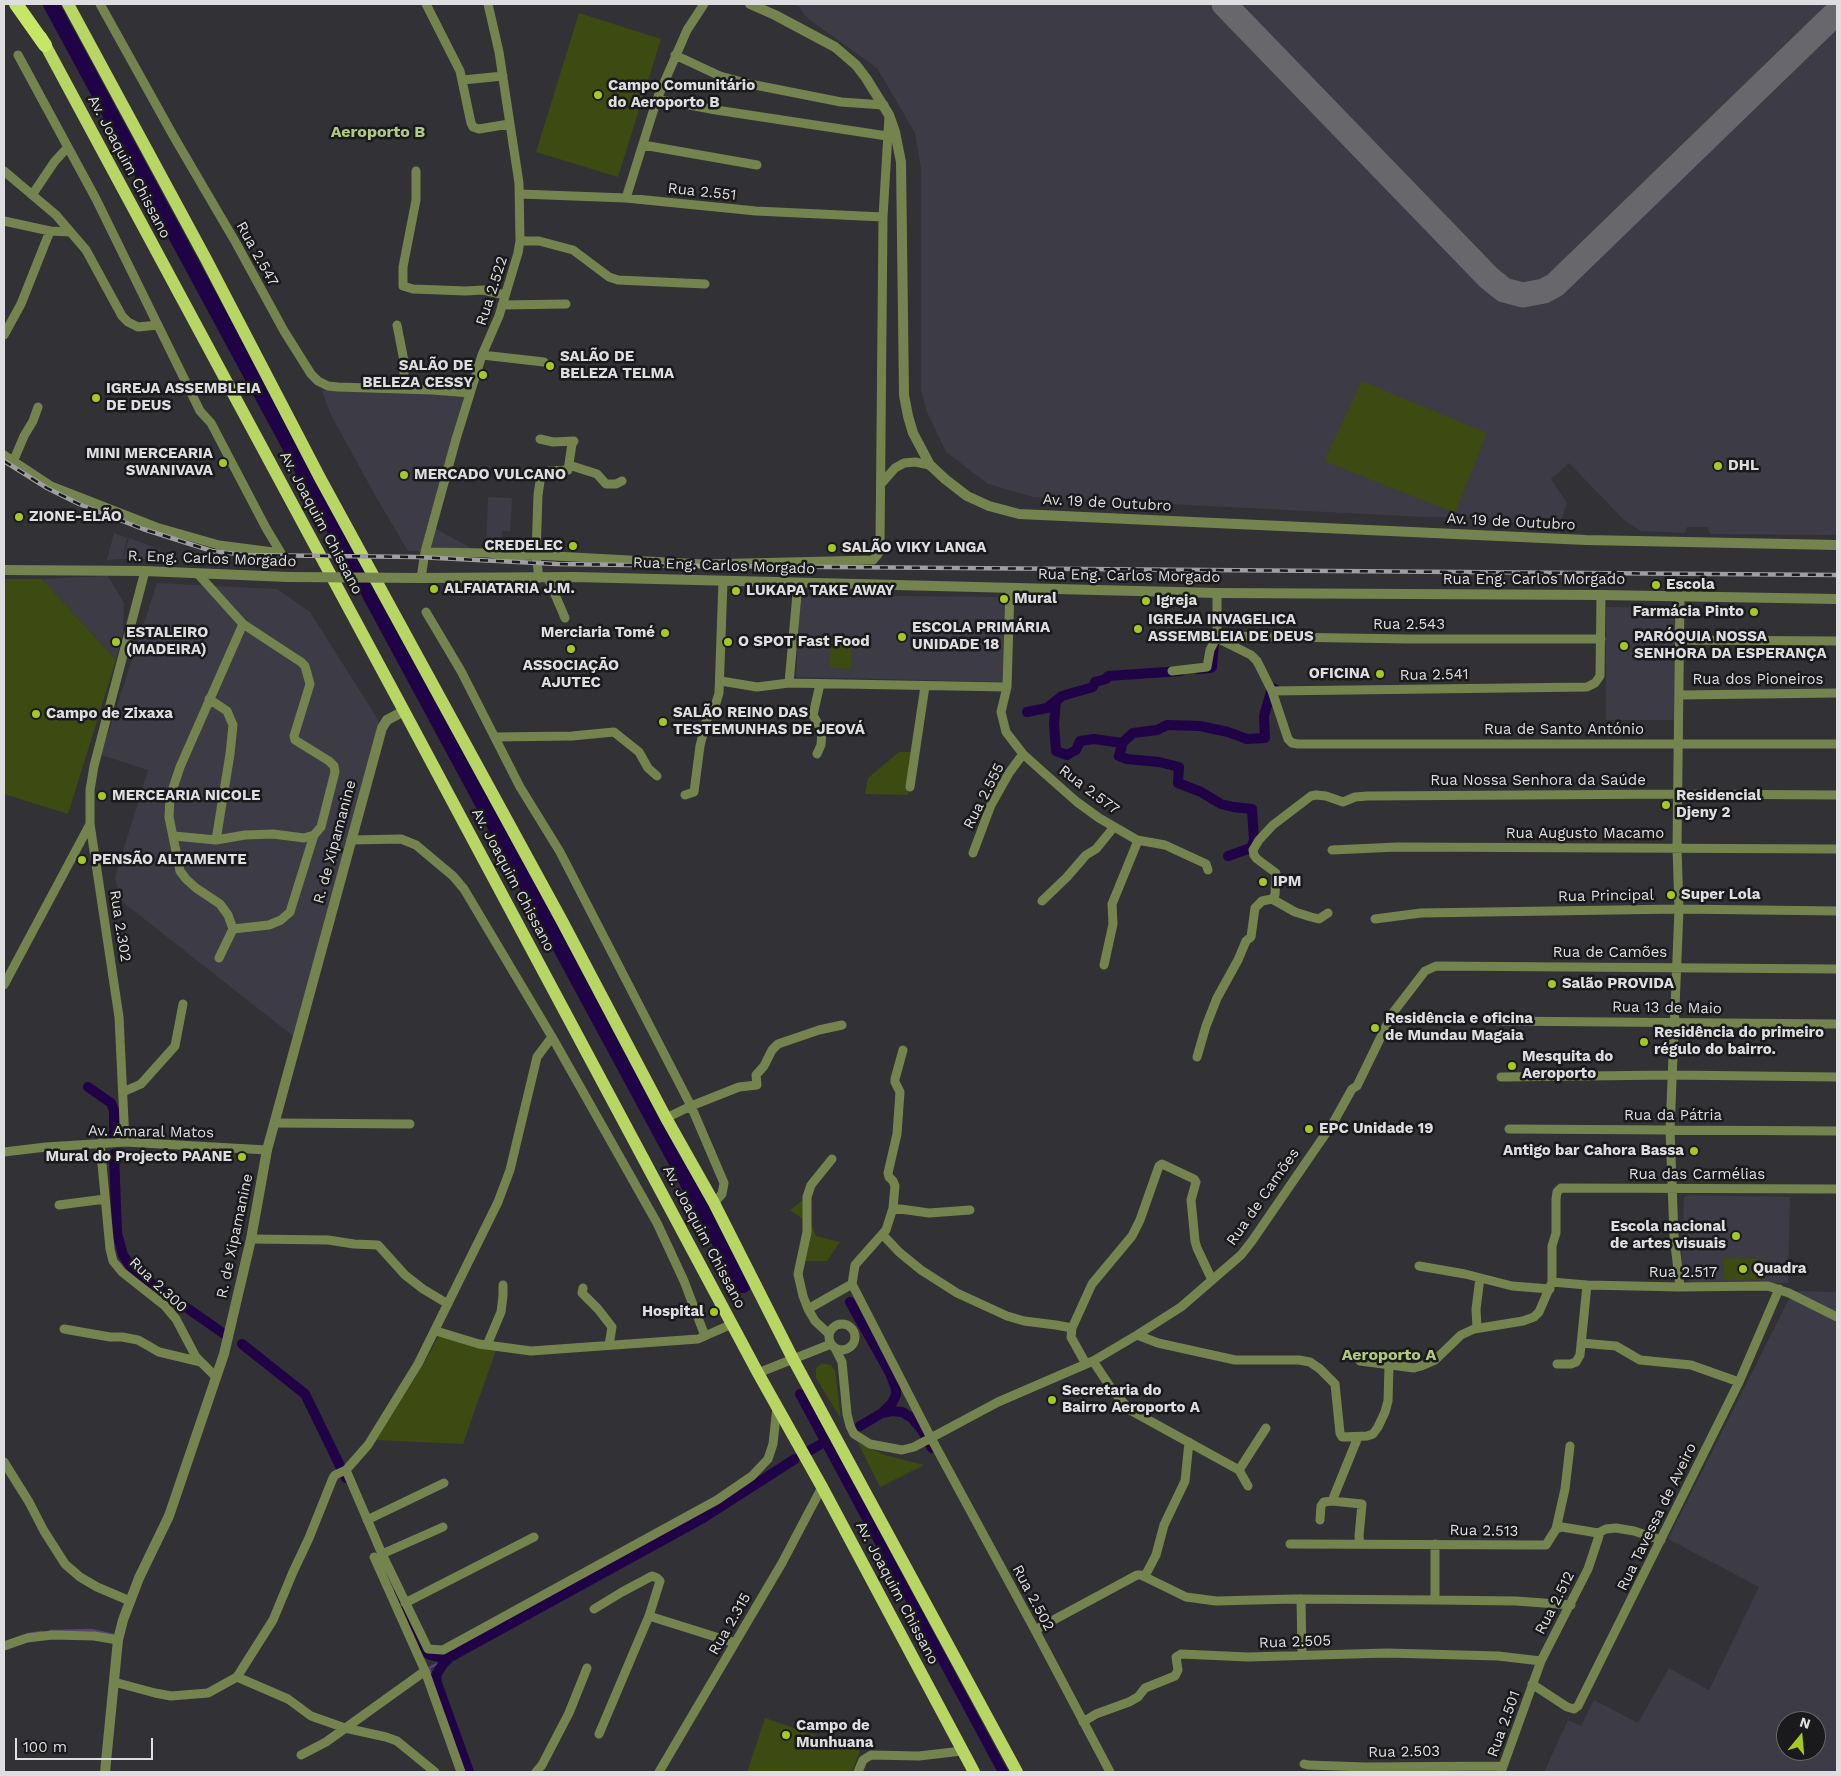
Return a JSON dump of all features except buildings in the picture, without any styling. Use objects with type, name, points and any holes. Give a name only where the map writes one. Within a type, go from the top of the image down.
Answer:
[{"type":"highway","points":[[16,4],[45,45]]},
{"type":"main road","name":"Av. Joaquim Chissano","points":[[23,4],[758,1374],[822,1487],[974,1772]]},
{"type":"main road","name":"Av. Joaquim Chissano","points":[[68,4],[206,259],[395,618],[562,921],[666,1118],[714,1202],[793,1359],[1017,1772]]},
{"type":"street","name":"Rua 2.547","points":[[100,4],[284,331],[311,374],[318,380],[333,386],[470,393]]},
{"type":"street","points":[[426,4],[456,60],[463,80],[473,128],[479,129],[509,124]]},
{"type":"street","name":"Rua 2.522","points":[[420,578],[425,552],[470,393],[482,355],[492,335],[502,305],[520,241],[520,194],[502,76],[488,4]]},
{"type":"street","points":[[626,198],[657,99],[687,30],[704,4]]},
{"type":"street","name":"Av. 19 de Outubro","points":[[750,4],[775,15],[835,48],[856,65],[886,110],[896,132],[901,162],[904,395],[908,416],[913,433],[930,465],[967,496],[989,506],[1019,514],[1586,540],[1837,545]]},
{"type":"street","points":[[4,456],[51,486],[156,527],[219,545],[281,553],[262,521],[211,423],[200,411],[96,199],[18,55]]},
{"type":"street","points":[[425,552],[536,555],[703,564],[873,560],[878,554],[880,544],[881,484],[882,217],[887,136],[886,110],[750,84],[720,76],[675,55]]},
{"type":"street","points":[[463,80],[502,76]]},
{"type":"street","points":[[657,99],[887,136]]},
{"type":"street","points":[[642,145],[757,165]]},
{"type":"street","points":[[32,195],[55,161],[68,147]]},
{"type":"street","points":[[4,171],[56,215],[86,250],[122,316],[128,322],[138,327],[158,325]]},
{"type":"street","points":[[416,172],[416,200],[403,267],[403,286],[405,288],[423,289],[483,290],[505,295]]},
{"type":"street","name":"Rua 2.551","points":[[520,194],[626,198],[756,211],[882,217]]},
{"type":"street","points":[[4,221],[50,231],[70,232]]},
{"type":"street","points":[[4,335],[21,304],[50,231]]},
{"type":"street","points":[[520,241],[539,241],[573,250],[609,276],[618,280],[705,284]]},
{"type":"street","points":[[502,305],[566,304]]},
{"type":"street","points":[[397,325],[404,361],[404,389]]},
{"type":"street","points":[[482,355],[544,362]]},
{"type":"street","points":[[13,462],[38,407]]},
{"type":"street","points":[[540,439],[553,442],[574,441],[566,471],[548,471],[541,475],[538,495],[536,555],[544,578],[566,618]]},
{"type":"street","points":[[881,484],[895,468],[904,463],[915,462],[930,465]]},
{"type":"street","points":[[569,465],[597,474],[606,484],[622,481]]},
{"type":"street","name":"R. Eng. Carlos Morgado","points":[[4,570],[146,571],[288,577],[420,578]]},
{"type":"street","name":"Rua 2.302","points":[[125,1142],[119,1018],[90,824],[90,790],[94,766],[146,571]]},
{"type":"street","points":[[198,574],[243,624],[305,666],[310,684],[294,736],[295,740],[329,761],[334,766],[335,772],[320,827],[314,835],[290,912],[281,920],[269,925],[232,929]]},
{"type":"street","name":"Rua Eng. Carlos Morgado","points":[[420,578],[723,581],[1217,593],[1600,595],[1837,599]]},
{"type":"street","points":[[685,795],[694,792],[700,746],[708,717],[713,713],[716,706],[721,681],[723,581]]},
{"type":"street","points":[[789,683],[798,583]]},
{"type":"street","name":"Rua 2.577","points":[[1010,589],[1007,687],[1003,702],[1002,722],[1006,732],[1023,754],[1077,802],[1137,840],[1174,849],[1206,864],[1208,870]]},
{"type":"street","points":[[1172,671],[1207,667],[1210,650],[1217,636],[1217,593]]},
{"type":"street","points":[[1600,595],[1601,639]]},
{"type":"street","points":[[1680,597],[1677,848],[1679,909],[1670,1130],[1674,1236],[1680,1287]]},
{"type":"street","points":[[426,612],[461,671],[520,787],[560,852],[691,1106],[724,1183],[722,1194],[714,1202]]},
{"type":"street","points":[[218,958],[232,929],[228,915],[220,904],[191,884],[180,871],[169,817],[170,797],[180,767],[243,624]]},
{"type":"street","points":[[1217,636],[1221,640],[1251,655],[1257,661],[1272,690]]},
{"type":"street","name":"Rua 2.543","points":[[1217,636],[1601,639]]},
{"type":"street","name":"Rua 2.541","points":[[1272,690],[1588,687],[1596,683],[1600,676],[1601,639]]},
{"type":"street","points":[[1680,640],[1837,641]]},
{"type":"street","points":[[721,681],[757,686],[789,683],[1007,687]]},
{"type":"street","points":[[817,754],[821,745],[822,731],[813,716],[820,684]]},
{"type":"street","points":[[910,787],[925,686]]},
{"type":"street","name":"Rua de Santo António","points":[[1272,690],[1288,739],[1292,743],[1298,744],[1837,744]]},
{"type":"street","name":"Rua dos Pioneiros","points":[[1679,695],[1837,693]]},
{"type":"street","points":[[209,699],[227,711],[233,724],[216,840]]},
{"type":"street","name":"R. de Xipamanine","points":[[105,1772],[118,1640],[130,1601],[169,1516],[224,1354],[250,1239],[267,1150],[350,840],[382,728],[388,720],[404,711]]},
{"type":"street","points":[[496,737],[572,736],[614,732],[639,752],[648,768],[657,776]]},
{"type":"street","name":"Rua 2.555","points":[[973,853],[991,805],[1023,754]]},
{"type":"street","name":"Rua Nossa Senhora da Saúde","points":[[1272,899],[1276,883],[1276,873],[1254,855],[1253,850],[1259,840],[1286,814],[1311,796],[1316,795],[1326,796],[1343,802],[1355,797],[1367,796],[1837,795]]},
{"type":"street","points":[[4,985],[90,824]]},
{"type":"street","points":[[1042,901],[1086,855],[1096,849],[1114,827]]},
{"type":"street","points":[[174,836],[216,840],[245,835],[273,834],[304,838],[314,835]]},
{"type":"street","points":[[350,840],[401,839],[416,845],[453,876],[464,889],[552,1037],[656,1223],[684,1281],[705,1336]]},
{"type":"street","points":[[1104,965],[1113,924],[1114,899],[1137,840]]},
{"type":"street","name":"Rua Augusto Macamo","points":[[1332,850],[1397,847],[1837,849]]},
{"type":"street","points":[[1198,1057],[1206,1026],[1217,998],[1246,941],[1251,937],[1254,908],[1262,901],[1272,899],[1295,912],[1319,919],[1328,913]]},
{"type":"street","name":"Rua Principal","points":[[1375,919],[1421,913],[1679,909],[1837,911]]},
{"type":"street","name":"Rua de Camões","points":[[833,1346],[842,1362],[847,1414],[854,1434],[870,1444],[902,1450],[914,1447],[987,1408],[1089,1363],[1138,1335],[1181,1307],[1241,1255],[1333,1123],[1352,1089],[1357,1086],[1392,1014],[1425,971],[1436,966],[1837,969]]},
{"type":"street","points":[[123,1092],[141,1084],[175,1046],[183,1004]]},
{"type":"street","name":"Rua 13 de Maio","points":[[1497,1021],[1837,1024]]},
{"type":"street","points":[[666,1118],[739,1087],[757,1085],[756,1074],[764,1066],[772,1050],[778,1044],[819,1030],[842,1025]]},
{"type":"street","points":[[114,1682],[171,1696],[208,1693],[237,1677],[273,1620],[335,1474],[346,1470],[368,1445],[398,1398],[436,1331],[505,1184],[538,1058],[552,1037]]},
{"type":"street","points":[[808,1309],[852,1284],[856,1265],[883,1235],[888,1225],[893,1208],[895,1186],[888,1173],[897,1134],[900,1092],[895,1078],[903,1050]]},
{"type":"street","points":[[1501,1077],[1672,1075],[1837,1077]]},
{"type":"street","points":[[275,1123],[410,1124]]},
{"type":"street","name":"Rua da Pátria","points":[[1509,1128],[1837,1131]]},
{"type":"street","name":"Av. Amaral Matos","points":[[4,1152],[125,1142],[267,1150]]},
{"type":"street","name":"Rua 2.300","points":[[100,1143],[110,1249],[113,1261],[122,1272],[165,1306],[176,1318],[196,1356],[216,1377]]},
{"type":"street","points":[[829,1334],[831,1329],[841,1324],[848,1326],[854,1332],[855,1340],[849,1348],[840,1350],[833,1346],[829,1334],[815,1321],[808,1309],[798,1281],[798,1274],[807,1232],[807,1197],[812,1184],[832,1159]]},
{"type":"street","points":[[1212,1280],[1195,1241],[1191,1200],[1196,1182],[1194,1179],[1162,1164],[1159,1166],[1140,1220],[1132,1236],[1092,1284],[1072,1328],[1071,1338],[1089,1363],[1130,1410],[1239,1470],[1248,1486]]},
{"type":"street","name":"Rua das Carmélias","points":[[1551,1285],[1552,1246],[1556,1233],[1556,1199],[1558,1190],[1566,1188],[1837,1189]]},
{"type":"street","points":[[59,1205],[105,1199]]},
{"type":"street","points":[[893,1208],[929,1213],[970,1210]]},
{"type":"street","points":[[883,1235],[899,1252],[921,1270],[957,1293],[1024,1322],[1072,1328]]},
{"type":"street","points":[[250,1239],[328,1240],[378,1245],[405,1275],[423,1289],[448,1304]]},
{"type":"street","name":"Rua 2.517","points":[[1419,1266],[1512,1286],[1768,1286],[1779,1289],[1837,1317]]},
{"type":"street","points":[[1476,1328],[1476,1309],[1480,1278]]},
{"type":"street","name":"Rua 2.502","points":[[852,1284],[931,1438],[1110,1772]]},
{"type":"street","points":[[486,1345],[501,1312],[504,1296],[503,1285]]},
{"type":"street","points":[[1360,1361],[1389,1366],[1414,1368],[1421,1366],[1435,1360],[1461,1335],[1476,1328],[1524,1321],[1534,1316],[1539,1312],[1551,1285]]},
{"type":"street","points":[[1557,1364],[1571,1364],[1576,1362],[1580,1355],[1587,1285]]},
{"type":"street","points":[[583,1288],[582,1293],[612,1327],[609,1346]]},
{"type":"street","name":"Rua Tavessa de Aveiro","points":[[1532,1684],[1567,1708],[1574,1709],[1578,1706],[1739,1382],[1779,1289]]},
{"type":"street","points":[[436,1331],[486,1345],[531,1351],[698,1339],[732,1324]]},
{"type":"street","points":[[64,1329],[110,1338],[122,1337],[138,1340],[160,1352],[202,1362]]},
{"type":"street","points":[[1138,1335],[1158,1343],[1235,1360],[1299,1360],[1310,1362],[1335,1384],[1340,1435],[1342,1437],[1367,1436],[1373,1434],[1378,1427],[1388,1401],[1389,1366]]},
{"type":"street","points":[[1582,1343],[1616,1346],[1640,1360],[1691,1365],[1739,1382]]},
{"type":"street","points":[[758,1374],[793,1359],[833,1346]]},
{"type":"street","points":[[378,1555],[405,1602],[428,1649],[443,1650],[717,1500],[752,1476],[768,1459],[772,1451],[777,1406]]},
{"type":"street","points":[[1239,1470],[1266,1428]]},
{"type":"street","points":[[1332,1501],[1358,1437]]},
{"type":"street","points":[[1145,1576],[1156,1555],[1164,1525],[1185,1481],[1189,1442]]},
{"type":"street","points":[[1556,1529],[1565,1489],[1570,1446]]},
{"type":"street","points":[[4,1462],[65,1564],[80,1578],[130,1601]]},
{"type":"street","points":[[346,1470],[425,1671],[461,1772]]},
{"type":"street","points":[[367,1520],[444,1483]]},
{"type":"street","name":"Rua 2.315","points":[[659,1772],[782,1563],[822,1487]]},
{"type":"street","points":[[1320,1520],[1322,1504],[1332,1501],[1362,1504],[1360,1544]]},
{"type":"street","points":[[378,1555],[443,1527]]},
{"type":"street","points":[[1556,1529],[1562,1527],[1598,1533],[1606,1529],[1616,1528],[1634,1531],[1661,1540]]},
{"type":"street","name":"Rua 2.513","points":[[1290,1544],[1546,1545],[1556,1529]]},
{"type":"street","name":"Rua 2.512","points":[[1532,1684],[1541,1661],[1588,1569],[1599,1536],[1598,1533]]},
{"type":"street","points":[[405,1602],[534,1537]]},
{"type":"street","points":[[1435,1544],[1435,1600]]},
{"type":"street","points":[[594,1609],[652,1576],[657,1578],[660,1584],[649,1616],[599,1734]]},
{"type":"street","points":[[1035,1630],[1136,1576],[1145,1576],[1194,1600],[1216,1602],[1301,1599],[1435,1600],[1516,1601],[1570,1605]]},
{"type":"street","points":[[1301,1599],[1302,1655]]},
{"type":"street","points":[[649,1616],[735,1643]]},
{"type":"street","points":[[4,1646],[27,1638],[52,1634],[94,1636],[118,1640]]},
{"type":"street","name":"Rua 2.505","points":[[1083,1722],[1096,1714],[1130,1702],[1138,1697],[1145,1688],[1175,1676],[1178,1670],[1176,1657],[1181,1654],[1248,1657],[1387,1653],[1498,1656],[1541,1661]]},
{"type":"street","points":[[536,1772],[542,1765],[569,1713],[587,1668]]},
{"type":"street","points":[[301,1755],[326,1742],[425,1671]]},
{"type":"street","points":[[237,1677],[288,1699],[311,1716],[346,1728],[397,1741],[435,1772]]},
{"type":"street","name":"Rua 2.501","points":[[1502,1769],[1532,1684]]},
{"type":"street","points":[[858,1772],[863,1760],[871,1755],[919,1756],[962,1751]]},
{"type":"street","name":"Rua 2.503","points":[[1304,1764],[1502,1769]]},
{"type":"shaded area","points":[[794,4],[1837,4],[1837,535],[1710,534],[1708,527],[1687,527],[1685,533],[1641,531],[1624,520],[1569,463],[1551,479],[1567,503],[1560,524],[1546,518],[1537,522],[1515,522],[1470,517],[1424,517],[1033,497],[988,484],[946,452],[927,412],[921,390],[921,169],[915,133],[877,68],[804,15],[800,7]]},
{"type":"shaded area","name":"MERCADO VULCANO","points":[[347,388],[468,396],[431,526],[476,551],[408,551],[331,415],[322,391]]},
{"type":"shaded area","points":[[488,497],[512,498],[510,531],[502,531],[501,550],[486,550]]},
{"type":"shaded area","points":[[114,533],[127,538],[122,559],[107,560]]},
{"type":"shaded area","points":[[129,538],[166,552],[165,559],[123,559]]},
{"type":"shaded area","points":[[108,576],[124,603],[123,632],[116,660],[42,579]]},
{"type":"shaded area","points":[[157,583],[277,589],[310,612],[379,721],[293,1036],[120,900],[115,877],[148,770],[101,755]]},
{"type":"shaded area","name":"ESCOLA PRIMÁRIA UNIDADE 18","points":[[800,595],[1006,597],[1007,682],[796,677]]},
{"type":"shaded area","points":[[1606,607],[1677,608],[1675,720],[1606,720]]},
{"type":"shaded area","name":"Escola nacional de artes visuais","points":[[1688,1195],[1790,1197],[1788,1283],[1701,1283],[1690,1282],[1681,1276],[1684,1197]]},
{"type":"shaded area","points":[[1793,1291],[1837,1292],[1837,1772],[1544,1772],[1568,1720],[1581,1726],[1594,1700],[1638,1723],[1669,1668],[1709,1690],[1759,1587],[1668,1539]]},
{"type":"green space","name":"Campo Comunitário do Aeroporto B","points":[[579,13],[661,39],[618,177],[536,152]]},
{"type":"green space","points":[[1362,381],[1487,433],[1455,513],[1324,461]]},
{"type":"green space","points":[[4,579],[42,579],[116,660],[68,814],[4,794]]},
{"type":"green space","points":[[831,637],[852,638],[851,669],[830,668]]},
{"type":"green space","points":[[899,752],[915,752],[908,795],[865,794],[868,778]]},
{"type":"green space","points":[[809,1195],[810,1219],[816,1236],[840,1242],[827,1261],[801,1261],[804,1220],[790,1210]]},
{"type":"green space","name":"Quadra","points":[[1724,1258],[1761,1259],[1763,1280],[1723,1280]]},
{"type":"green space","points":[[443,1328],[496,1350],[463,1444],[376,1440],[422,1367]]},
{"type":"green space","points":[[822,1363],[831,1365],[835,1371],[841,1419],[816,1378],[816,1368]]},
{"type":"green space","points":[[858,1443],[885,1455],[924,1465],[880,1487]]},
{"type":"green space","name":"Campo de Munhuana","points":[[765,1718],[860,1751],[852,1772],[747,1772]]},
{"type":"waterway","points":[[51,4],[743,1285]]},
{"type":"waterway","points":[[1198,669],[1212,667],[1214,643]]},
{"type":"waterway","points":[[1027,712],[1047,708],[1062,696],[1093,687],[1095,682],[1106,679],[1108,676],[1181,671]]},
{"type":"waterway","points":[[1056,701],[1054,724],[1056,751],[1067,755],[1076,750],[1080,741],[1094,739],[1122,743],[1133,733],[1157,730],[1167,725],[1200,726],[1228,732],[1247,739],[1265,738],[1264,716],[1272,688],[1275,689]]},
{"type":"waterway","points":[[1123,742],[1119,756],[1127,759],[1159,762],[1179,767],[1178,783],[1201,792],[1221,804],[1252,809],[1254,841],[1251,848],[1228,856]]},
{"type":"waterway","points":[[88,1087],[111,1103],[114,1110],[114,1136]]},
{"type":"waterway","points":[[114,1154],[117,1233],[123,1255],[133,1270],[227,1336]]},
{"type":"waterway","points":[[850,1302],[890,1373],[896,1389],[896,1395],[892,1403],[883,1412]]},
{"type":"waterway","points":[[242,1344],[305,1394],[346,1478]]},
{"type":"waterway","points":[[800,1394],[1003,1772]]},
{"type":"waterway","points":[[860,1426],[882,1413],[902,1412],[912,1418],[922,1430],[932,1448]]},
{"type":"waterway","points":[[809,1451],[826,1441]]},
{"type":"waterway","points":[[469,1772],[437,1683],[436,1675],[450,1657],[703,1518],[795,1459]]},
{"type":"waterway","points":[[397,1594],[421,1649],[430,1655],[443,1658],[450,1657]]},
{"type":"waterway","points":[[50,1631],[91,1630],[114,1635]]},
{"type":"waterway","points":[[28,1634],[42,1632]]},
{"type":"waterway","points":[[440,1700],[429,1668],[450,1657]]},
{"type":"taxiway","points":[[1224,4],[1489,278],[1504,290],[1523,295],[1544,291],[1555,285],[1837,12]]},
{"type":"railway","points":[[4,461],[47,488],[79,504],[143,529],[212,551],[245,555],[417,557],[557,564],[703,566],[1837,575]]},
{"type":"place","name":"Campo Comunitário do Aeroporto B","points":[[598,95]]},
{"type":"place","name":"SALÃO DE BELEZA TELMA","points":[[550,366]]},
{"type":"place","name":"SALÃO DE BELEZA CESSY","points":[[483,375]]},
{"type":"place","name":"IGREJA ASSEMBLEIA DE DEUS","points":[[96,398]]},
{"type":"place","name":"MINI MERCEARIA SWANIVAVA","points":[[223,463]]},
{"type":"place","name":"DHL","points":[[1718,466]]},
{"type":"place","name":"MERCADO VULCANO","points":[[404,475]]},
{"type":"place","name":"ZIONE-ELÃO","points":[[19,517]]},
{"type":"place","name":"CREDELEC","points":[[573,546]]},
{"type":"place","name":"SALÃO VIKY LANGA","points":[[832,548]]},
{"type":"place","name":"Escola","points":[[1656,585]]},
{"type":"place","name":"ALFAIATARIA J.M.","points":[[434,589]]},
{"type":"place","name":"LUKAPA TAKE AWAY","points":[[736,591]]},
{"type":"place","name":"Mural","points":[[1004,599]]},
{"type":"place","name":"Igreja","points":[[1146,601]]},
{"type":"place","name":"Farmácia Pinto","points":[[1754,612]]},
{"type":"place","name":"IGREJA INVAGELICA ASSEMBLEIA DE DEUS","points":[[1138,629]]},
{"type":"place","name":"Merciaria Tomé","points":[[665,633]]},
{"type":"place","name":"ESCOLA PRIMÁRIA UNIDADE 18","points":[[902,637]]},
{"type":"place","name":"ESTALEIRO (MADEIRA)","points":[[116,642]]},
{"type":"place","name":"O SPOT Fast Food","points":[[728,642]]},
{"type":"place","name":"PARÓQUIA NOSSA SENHORA DA ESPERANÇA","points":[[1624,646]]},
{"type":"place","name":"ASSOCIAÇĀO AJUTEC","points":[[571,649]]},
{"type":"place","name":"OFICINA","points":[[1380,674]]},
{"type":"place","name":"Campo de Zixaxa","points":[[36,714]]},
{"type":"place","name":"SALÃO REINO DAS TESTEMUNHAS DE JEOVÁ","points":[[663,722]]},
{"type":"place","name":"MERCEARIA NICOLE","points":[[102,796]]},
{"type":"place","name":"Residencial Djeny 2","points":[[1666,805]]},
{"type":"place","name":"PENSÃO ALTAMENTE","points":[[82,860]]},
{"type":"place","name":"IPM","points":[[1263,882]]},
{"type":"place","name":"Super Lola","points":[[1671,895]]},
{"type":"place","name":"Salão PROVIDA","points":[[1552,984]]},
{"type":"place","name":"Residência e oficina de Mundau Magaia","points":[[1375,1028]]},
{"type":"place","name":"Residência do primeiro régulo do bairro.","points":[[1644,1042]]},
{"type":"place","name":"Mesquita do Aeroporto","points":[[1512,1066]]},
{"type":"place","name":"EPC Unidade 19","points":[[1309,1129]]},
{"type":"place","name":"Antigo bar Cahora Bassa","points":[[1694,1151]]},
{"type":"place","name":"Mural do Projecto PAANE","points":[[242,1157]]},
{"type":"place","name":"Escola nacional de artes visuais","points":[[1736,1236]]},
{"type":"place","name":"Quadra","points":[[1743,1269]]},
{"type":"place","name":"Hospital","points":[[714,1312]]},
{"type":"place","name":"Secretaria do Bairro Aeroporto A","points":[[1052,1400]]},
{"type":"place","name":"Campo de Munhuana","points":[[786,1735]]},
{"type":"district","name":"Aeroporto B","points":[[378,132]]},
{"type":"district","name":"Aeroporto A","points":[[1389,1355]]}]
